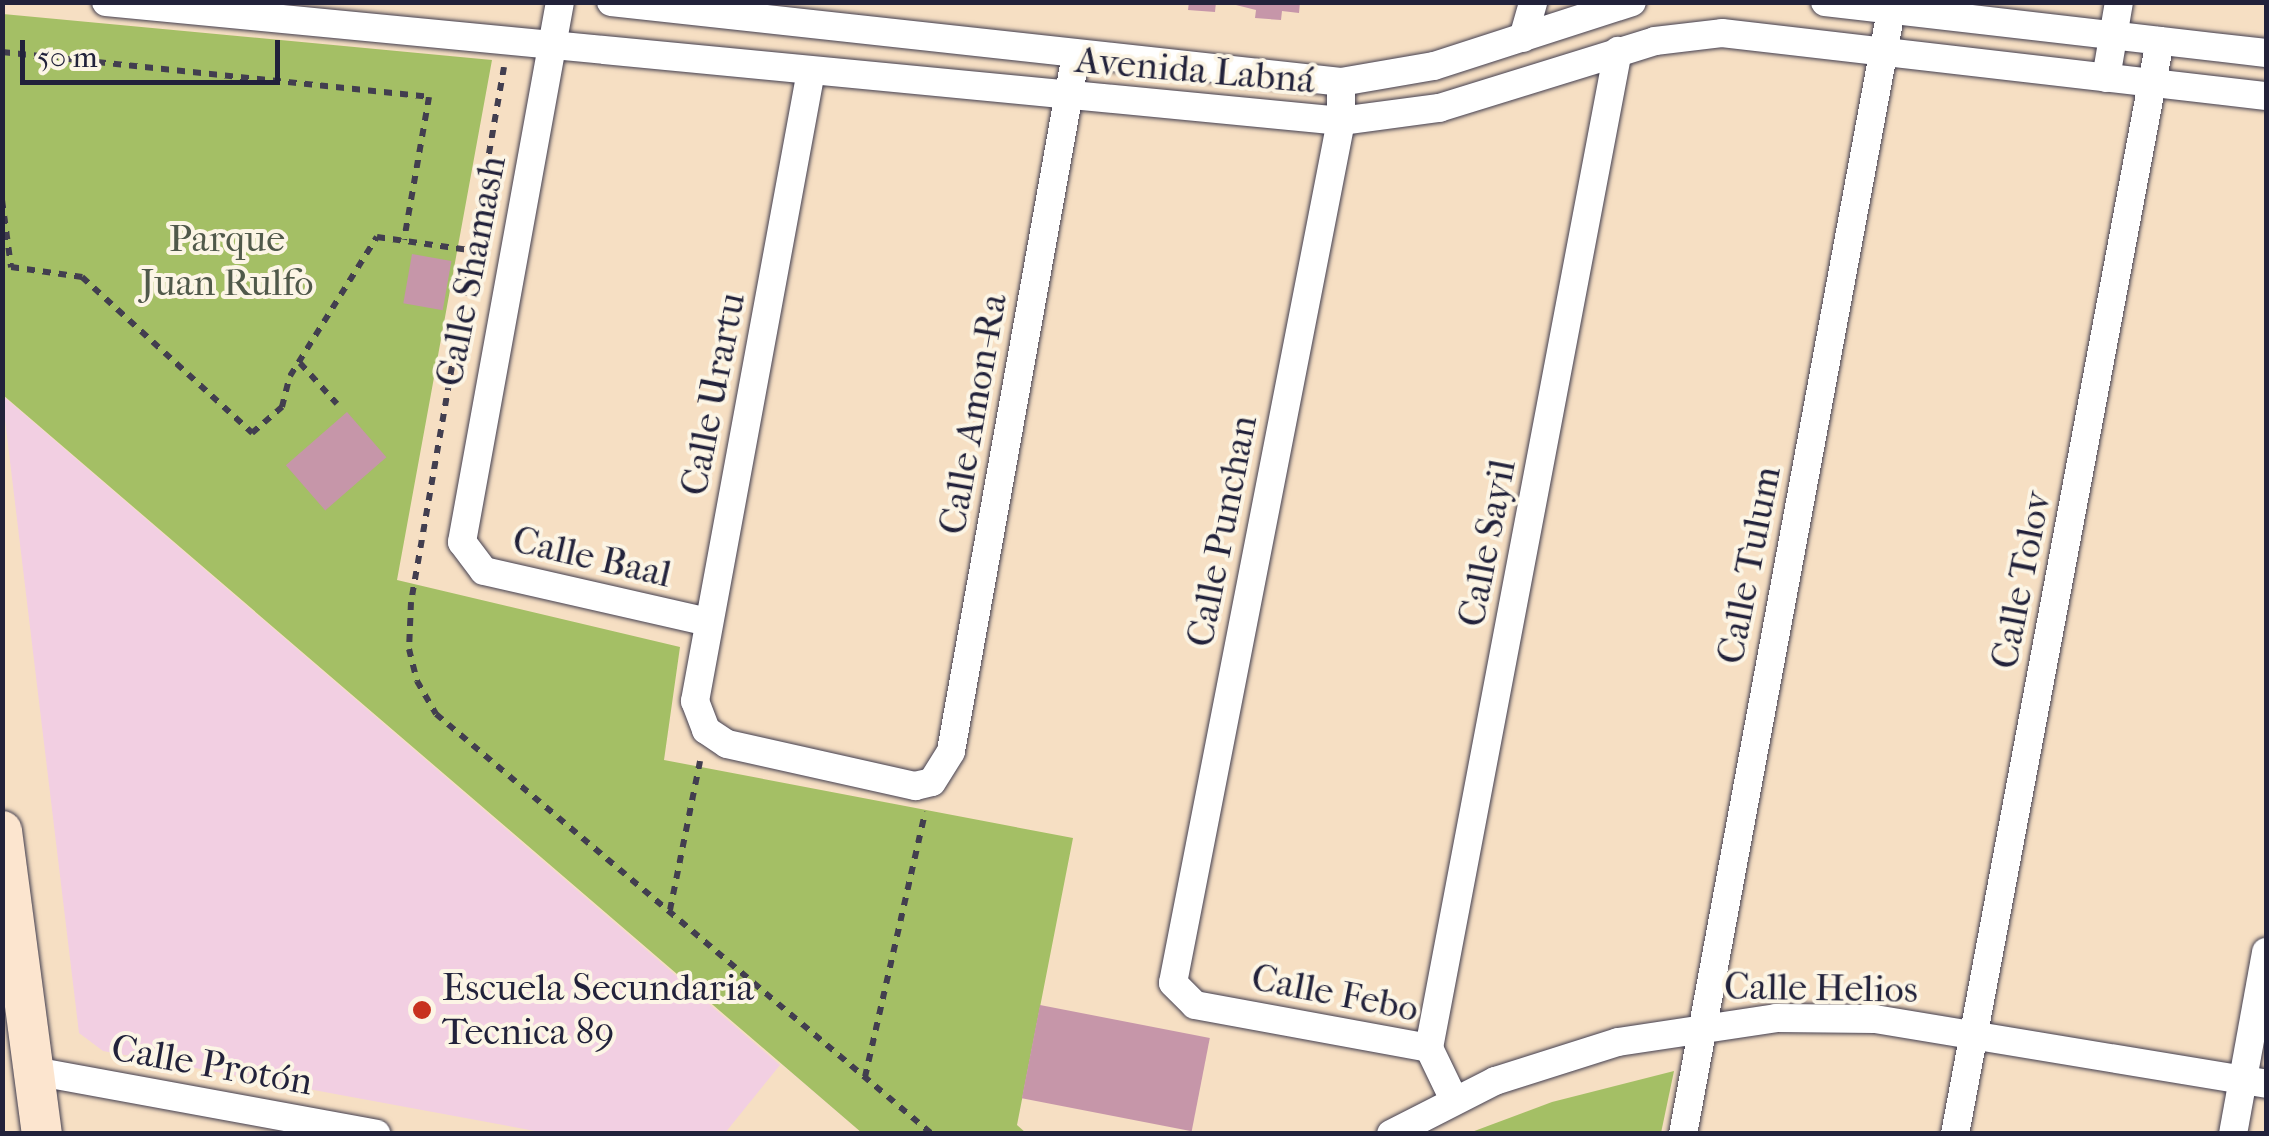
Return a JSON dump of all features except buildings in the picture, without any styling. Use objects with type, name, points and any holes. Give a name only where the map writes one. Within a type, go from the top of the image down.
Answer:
[{"type":"street","name":"Avenida Labná","points":[[106,2],[1342,121],[1439,108],[1618,50],[1722,33],[2266,96]]},
{"type":"street","name":"Calle Shamash","points":[[467,554],[460,529],[560,2]]},
{"type":"street","name":"Avenida Labná","points":[[611,2],[678,6],[1341,82],[1434,66],[1632,2]]},
{"type":"street","points":[[1523,38],[1533,2]]},
{"type":"street","points":[[2106,78],[2119,2]]},
{"type":"street","points":[[1823,46],[1828,3],[2266,53]]},
{"type":"street","name":"Calle Tulum","points":[[1682,1134],[1891,10]]},
{"type":"street","name":"Calle Tolov","points":[[1955,1134],[2160,41]]},
{"type":"street","name":"Calle Sayil","points":[[1429,1048],[1618,50]]},
{"type":"street","name":"Calle Amon-Ra","points":[[932,782],[950,750],[1076,54]]},
{"type":"street","name":"Calle Urartu","points":[[706,730],[695,701],[811,71]]},
{"type":"street","name":"Calle Punchan","points":[[1176,992],[1173,973],[1342,121],[1341,82]]},
{"type":"street","name":"Calle Baal","points":[[467,554],[484,571],[708,622]]},
{"type":"street","points":[[706,730],[726,744],[898,784],[932,782]]},
{"type":"street","points":[[2,831],[42,1134]]},
{"type":"street","points":[[2233,1134],[2255,1082],[2266,952]]},
{"type":"street","name":"Calle Febo","points":[[1176,992],[1196,1005],[1429,1048],[1454,1100]]},
{"type":"street","name":"Calle Helios","points":[[1391,1134],[1454,1100],[1618,1042],[1701,1024],[1874,1019],[1974,1032],[2255,1082]]},
{"type":"street","name":"Calle Protón","points":[[34,1071],[376,1134]]},
{"type":"path","points":[[508,41],[475,250],[411,602],[416,681],[436,714],[932,1134]]},
{"type":"path","points":[[2,52],[429,97],[404,240]]},
{"type":"path","points":[[2,200],[11,267],[82,276],[252,433],[282,407],[300,362],[377,237],[512,256]]},
{"type":"path","points":[[300,362],[337,404]]},
{"type":"path","points":[[670,911],[706,730]]},
{"type":"path","points":[[865,1077],[932,782]]},
{"type":"shaded area","points":[[2,395],[780,1065],[725,1133],[546,1133],[103,1051],[79,1033]]},
{"type":"green space","name":"Parque Juan Rulfo","points":[[3,14],[492,60],[397,580],[680,647],[664,760],[1073,838],[1017,1125],[1026,1133],[862,1133],[3,395]]},
{"type":"green space","points":[[1674,1071],[1661,1133],[1469,1133],[1552,1102]]},
{"type":"place","name":"Escuela Secundaria Tecnica 89","points":[[422,1010]]}]
